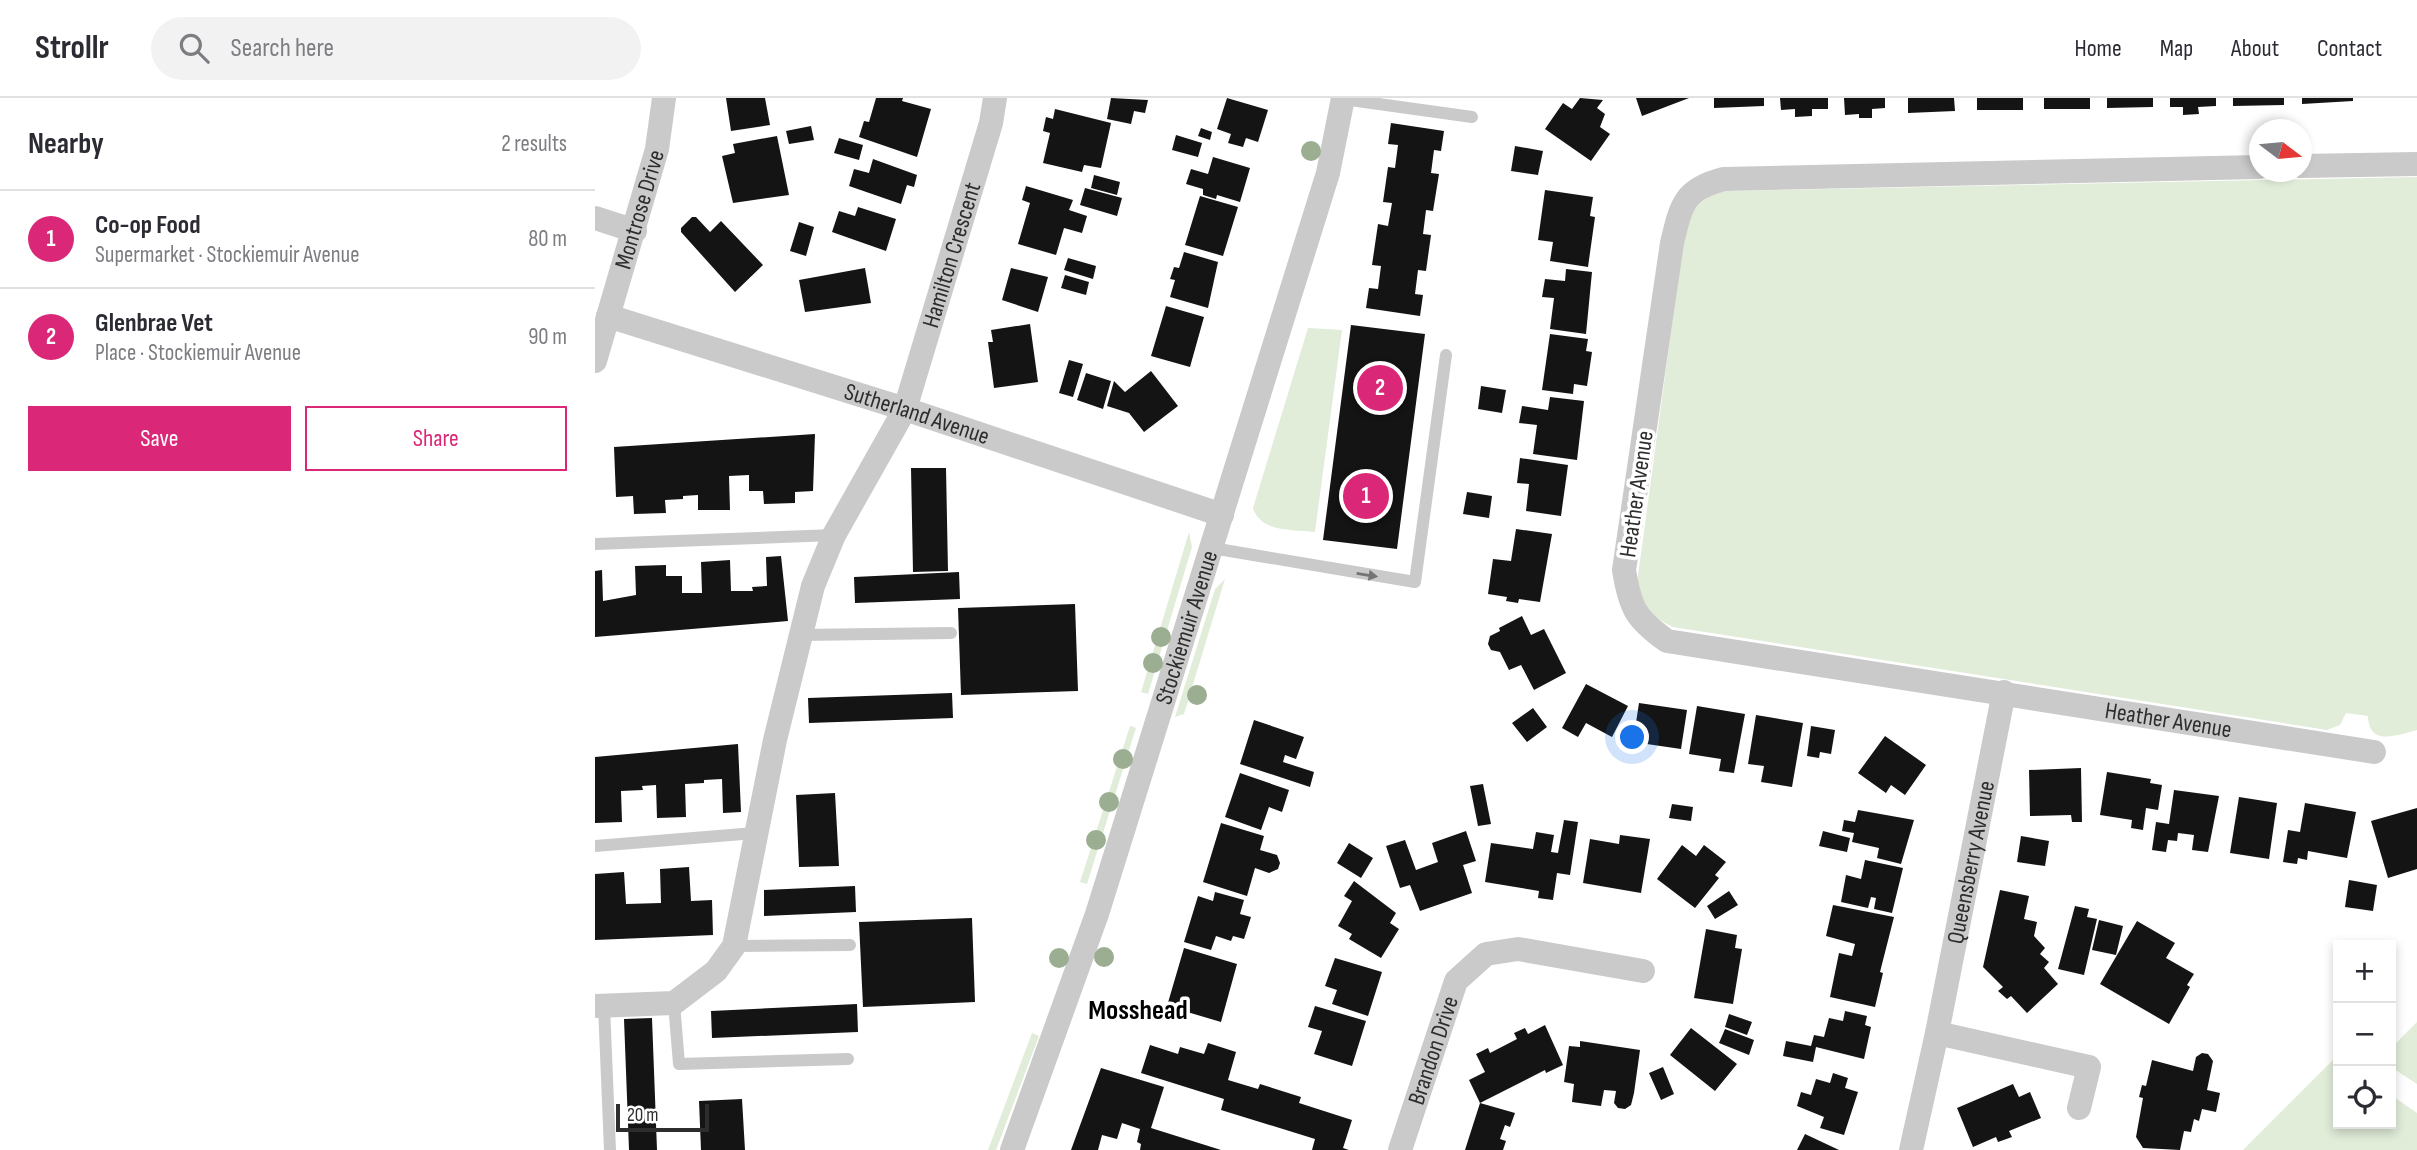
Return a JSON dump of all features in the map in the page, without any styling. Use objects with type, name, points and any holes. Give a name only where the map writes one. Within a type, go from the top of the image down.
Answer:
[{"type":"street","name":"Montrose Drive","points":[[595,361],[657,149],[664,98]]},
{"type":"street","name":"Hamilton Crescent","points":[[734,946],[755,833],[813,586],[834,536],[905,409],[991,123],[995,98]]},
{"type":"street","name":"Stockiemuir Avenue","points":[[1012,1150],[1097,914],[1328,173],[1343,98]]},
{"type":"street","points":[[2312,166],[2417,163]]},
{"type":"street","name":"Heather Avenue","points":[[2249,167],[1724,179],[1705,184],[1691,194],[1681,208],[1670,255],[1625,570],[1628,599],[1642,624],[1667,640],[2374,752]]},
{"type":"street","points":[[595,218],[635,231]]},
{"type":"street","name":"Sutherland Avenue","points":[[608,316],[905,409],[1222,515]]},
{"type":"street","name":"Queensberry Avenue","points":[[1911,1150],[1937,1033],[2004,692]]},
{"type":"street","points":[[600,1006],[674,1003],[716,971],[734,946]]},
{"type":"street","name":"Brandon Drive","points":[[1400,1150],[1457,981],[1486,954],[1518,949],[1643,971]]},
{"type":"street","points":[[1937,1033],[2089,1067],[2079,1108]]},
{"type":"lane","points":[[1343,98],[1472,117]]},
{"type":"lane","points":[[1212,548],[1415,582],[1446,355]]},
{"type":"lane","points":[[595,544],[834,536]]},
{"type":"lane","points":[[800,635],[951,633]]},
{"type":"lane","points":[[595,846],[755,833]]},
{"type":"lane","points":[[734,946],[850,945]]},
{"type":"lane","points":[[674,1003],[680,1064],[848,1059]]},
{"type":"lane","points":[[600,1006],[610,1150]]},
{"type":"green space","points":[[2417,177],[2417,730],[2393,736],[2379,735],[2373,732],[2368,716],[2346,713],[2340,725],[2327,730],[1673,627],[1659,619],[1642,598],[1637,583],[1685,229],[1695,209],[1711,196],[1725,191],[2249,180],[2312,182],[2312,179]]},
{"type":"green space","points":[[1308,328],[1342,330],[1315,532],[1270,526],[1257,516],[1253,508]]},
{"type":"green space","points":[[1189,532],[1192,547],[1148,694],[1141,692]]},
{"type":"green space","points":[[1225,579],[1184,714],[1175,717],[1215,589]]},
{"type":"green space","points":[[1130,726],[1136,728],[1087,884],[1080,882]]},
{"type":"green space","points":[[2417,1022],[2417,1084],[2396,1070],[2396,1043]]},
{"type":"green space","points":[[1032,1033],[1039,1036],[996,1150],[988,1150]]},
{"type":"green space","points":[[2333,1060],[2333,1129],[2396,1129],[2396,1098],[2417,1113],[2417,1150],[2243,1150]]},
{"type":"building","points":[[726,98],[765,98],[770,125],[731,131]]},
{"type":"building","points":[[876,98],[903,98],[902,101],[931,109],[917,157],[859,137],[864,121],[869,122]]},
{"type":"building","points":[[1111,98],[1148,100],[1145,113],[1134,111],[1131,124],[1107,119]]},
{"type":"building","points":[[1227,98],[1268,110],[1258,142],[1246,138],[1243,147],[1228,143],[1231,134],[1217,129]]},
{"type":"building","points":[[1580,98],[1603,100],[1597,108],[1605,114],[1600,127],[1610,134],[1591,161],[1545,129],[1563,103],[1572,109]]},
{"type":"building","points":[[1636,98],[1689,98],[1642,116]]},
{"type":"building","points":[[1714,98],[1764,98],[1764,106],[1714,108]]},
{"type":"building","points":[[1780,98],[1828,98],[1828,109],[1812,109],[1812,116],[1795,117],[1795,109],[1781,110]]},
{"type":"building","points":[[1844,98],[1885,98],[1885,108],[1872,109],[1872,118],[1859,118],[1859,114],[1845,115]]},
{"type":"building","points":[[1908,98],[1954,98],[1955,111],[1908,113]]},
{"type":"building","points":[[1977,98],[2023,98],[2023,110],[1977,110]]},
{"type":"building","points":[[2044,98],[2090,98],[2090,109],[2044,109]]},
{"type":"building","points":[[2107,98],[2153,98],[2153,107],[2107,108]]},
{"type":"building","points":[[2170,98],[2216,98],[2216,106],[2198,107],[2199,114],[2183,115],[2183,107],[2170,107]]},
{"type":"building","points":[[2233,98],[2284,98],[2284,105],[2233,106]]},
{"type":"building","points":[[2302,98],[2353,98],[2353,101],[2302,104]]},
{"type":"building","points":[[1055,109],[1111,123],[1101,168],[1084,165],[1082,172],[1043,163],[1050,133],[1043,131],[1046,117],[1053,119]]},
{"type":"building","points":[[1391,123],[1444,131],[1441,151],[1434,150],[1431,173],[1439,174],[1433,211],[1426,210],[1423,234],[1431,235],[1426,271],[1418,270],[1415,294],[1423,295],[1420,316],[1366,308],[1369,288],[1378,289],[1381,266],[1372,265],[1378,224],[1388,226],[1392,203],[1383,202],[1388,167],[1395,168],[1398,145],[1388,144]]},
{"type":"building","points":[[811,126],[814,140],[789,144],[786,131]]},
{"type":"building","points":[[1201,128],[1212,132],[1210,140],[1198,136]]},
{"type":"building","points":[[1176,135],[1202,143],[1198,157],[1172,150]]},
{"type":"building","points":[[777,136],[789,195],[733,203],[722,156],[735,153],[733,144]]},
{"type":"building","points":[[839,138],[863,145],[859,160],[834,153]]},
{"type":"building","points":[[1515,146],[1543,151],[1538,175],[1511,171]]},
{"type":"building","points":[[1213,157],[1250,168],[1240,202],[1217,195],[1216,199],[1203,195],[1203,189],[1186,184],[1191,169],[1208,174]]},
{"type":"building","points":[[873,159],[917,175],[914,187],[907,185],[901,204],[849,186],[854,169],[869,173]]},
{"type":"building","points":[[1094,175],[1120,182],[1117,195],[1091,188]]},
{"type":"building","points":[[1026,186],[1073,200],[1069,210],[1087,216],[1082,233],[1064,228],[1056,255],[1018,244],[1030,203],[1022,200]]},
{"type":"building","points":[[1085,188],[1122,198],[1117,216],[1080,205]]},
{"type":"building","points":[[1545,190],[1593,197],[1590,216],[1595,217],[1588,267],[1550,261],[1553,242],[1538,240]]},
{"type":"building","points":[[1200,196],[1238,207],[1223,256],[1185,245]]},
{"type":"building","points":[[858,207],[896,219],[886,251],[832,232],[839,211],[855,216]]},
{"type":"building","points":[[692,217],[696,217],[710,232],[721,221],[763,265],[735,292],[681,232],[681,228]]},
{"type":"building","points":[[799,222],[814,227],[806,256],[790,251]]},
{"type":"building","points":[[1184,252],[1218,262],[1208,308],[1170,297],[1175,280],[1170,279],[1174,267],[1179,268]]},
{"type":"building","points":[[1068,258],[1096,266],[1093,279],[1064,270]]},
{"type":"building","points":[[865,268],[871,303],[805,312],[799,280]]},
{"type":"building","points":[[1011,268],[1048,277],[1038,312],[1002,300]]},
{"type":"building","points":[[1566,269],[1592,272],[1586,334],[1550,329],[1554,298],[1542,297],[1545,279],[1565,281]]},
{"type":"building","points":[[1065,275],[1089,282],[1086,295],[1061,288]]},
{"type":"building","points":[[1166,306],[1204,317],[1190,367],[1151,356]]},
{"type":"building","points":[[1030,324],[1038,382],[994,388],[988,342],[993,342],[991,330]]},
{"type":"building","points":[[1351,325],[1425,334],[1397,549],[1323,540]]},
{"type":"building","points":[[1550,334],[1588,339],[1586,351],[1592,352],[1587,386],[1574,384],[1573,394],[1542,390]]},
{"type":"building","points":[[1069,360],[1083,364],[1073,397],[1059,393]]},
{"type":"building","points":[[1151,371],[1178,406],[1144,432],[1129,413],[1107,406],[1114,381],[1125,392]]},
{"type":"building","points":[[1086,373],[1111,381],[1103,409],[1077,400]]},
{"type":"building","points":[[1481,386],[1506,390],[1502,413],[1478,409]]},
{"type":"building","points":[[1550,397],[1584,401],[1577,460],[1533,454],[1537,425],[1519,423],[1522,406],[1548,410]]},
{"type":"building","points":[[815,434],[813,491],[795,492],[795,503],[764,504],[763,491],[749,491],[749,475],[729,476],[730,510],[698,510],[698,495],[665,500],[666,513],[634,514],[633,496],[616,497],[614,447]]},
{"type":"building","points":[[1520,458],[1568,465],[1561,516],[1526,511],[1529,484],[1517,483]]},
{"type":"building","points":[[911,468],[946,468],[948,571],[913,572]]},
{"type":"building","points":[[1467,492],[1492,496],[1489,518],[1463,514]]},
{"type":"building","points":[[1516,529],[1552,534],[1540,602],[1519,599],[1518,603],[1506,601],[1507,597],[1488,594],[1493,559],[1511,561]]},
{"type":"building","points":[[781,556],[788,621],[595,637],[595,571],[602,570],[603,601],[636,595],[635,566],[666,565],[666,576],[682,576],[682,593],[702,593],[701,562],[730,560],[731,591],[753,591],[752,587],[767,586],[766,557]]},
{"type":"building","points":[[959,572],[960,599],[855,603],[854,577]]},
{"type":"building","points":[[1075,604],[1078,691],[961,695],[958,608]]},
{"type":"building","points":[[1522,616],[1531,635],[1544,629],[1566,673],[1534,690],[1521,665],[1509,670],[1500,652],[1491,650],[1488,644],[1490,636],[1500,631],[1499,628]]},
{"type":"building","points":[[1586,684],[1628,706],[1612,737],[1586,723],[1578,737],[1562,728]]},
{"type":"building","points":[[952,693],[953,718],[809,723],[808,698]]},
{"type":"building","points":[[1639,703],[1687,710],[1681,749],[1633,742]]},
{"type":"building","points":[[1697,706],[1745,714],[1734,773],[1719,771],[1721,759],[1689,754]]},
{"type":"building","points":[[1533,708],[1547,727],[1527,742],[1512,723]]},
{"type":"building","points":[[1756,715],[1803,723],[1792,787],[1761,782],[1764,766],[1748,764]]},
{"type":"building","points":[[1254,720],[1304,737],[1296,759],[1285,755],[1283,762],[1314,772],[1310,787],[1240,764]]},
{"type":"building","points":[[1811,726],[1835,730],[1831,754],[1820,752],[1819,758],[1807,756]]},
{"type":"building","points":[[1885,736],[1926,765],[1905,795],[1891,785],[1886,793],[1858,773]]},
{"type":"building","points":[[738,744],[741,812],[723,813],[722,779],[704,780],[704,783],[685,784],[686,817],[657,818],[656,785],[642,786],[643,790],[621,791],[622,822],[595,823],[595,757]]},
{"type":"building","points":[[2081,768],[2082,822],[2072,822],[2071,815],[2030,816],[2029,770]]},
{"type":"building","points":[[2107,772],[2151,779],[2150,783],[2162,785],[2158,810],[2146,808],[2143,830],[2131,828],[2132,820],[2100,815]]},
{"type":"building","points":[[1240,773],[1289,790],[1282,812],[1269,807],[1261,830],[1225,817]]},
{"type":"building","points":[[1483,784],[1491,824],[1478,826],[1470,786]]},
{"type":"building","points":[[2174,790],[2219,796],[2208,852],[2192,850],[2194,835],[2178,833],[2177,841],[2168,840],[2166,852],[2152,850],[2156,822],[2169,824]]},
{"type":"building","points":[[835,793],[839,866],[799,867],[796,795]]},
{"type":"building","points":[[2239,797],[2277,803],[2269,859],[2230,853]]},
{"type":"building","points":[[2305,803],[2356,812],[2347,858],[2308,851],[2307,860],[2298,858],[2297,864],[2283,862],[2288,830],[2300,832]]},
{"type":"building","points":[[1672,804],[1693,807],[1691,821],[1669,818]]},
{"type":"building","points":[[2417,808],[2417,869],[2388,878],[2371,821]]},
{"type":"building","points":[[1858,810],[1914,820],[1901,864],[1877,858],[1879,848],[1852,842],[1854,833],[1842,831],[1844,820],[1855,822]]},
{"type":"building","points":[[1564,820],[1578,822],[1570,875],[1557,873],[1553,900],[1538,898],[1539,891],[1485,882],[1491,843],[1533,849],[1536,832],[1554,835],[1551,852],[1558,853]]},
{"type":"building","points":[[1221,823],[1264,836],[1260,850],[1277,855],[1280,863],[1278,869],[1269,873],[1255,868],[1247,896],[1203,882]]},
{"type":"building","points":[[1466,831],[1476,861],[1463,865],[1472,893],[1420,911],[1410,885],[1400,888],[1386,846],[1405,840],[1416,870],[1438,862],[1432,843]]},
{"type":"building","points":[[1823,831],[1850,838],[1847,852],[1819,846]]},
{"type":"building","points":[[1620,835],[1650,839],[1641,893],[1583,883],[1590,839],[1619,844]]},
{"type":"building","points":[[2021,836],[2049,841],[2045,866],[2017,862]]},
{"type":"building","points":[[1349,843],[1373,858],[1361,878],[1337,863]]},
{"type":"building","points":[[1682,845],[1696,856],[1704,845],[1726,862],[1715,875],[1719,878],[1695,908],[1657,879]]},
{"type":"building","points":[[1865,860],[1903,868],[1892,913],[1874,909],[1876,898],[1871,897],[1868,908],[1841,902],[1846,875],[1861,879]]},
{"type":"building","points":[[689,867],[691,901],[712,900],[713,935],[595,940],[595,874],[624,872],[626,904],[661,903],[660,869]]},
{"type":"building","points":[[2349,880],[2377,885],[2373,911],[2345,907]]},
{"type":"building","points":[[1354,881],[1396,913],[1390,923],[1399,929],[1381,958],[1349,939],[1352,934],[1338,926],[1352,901],[1344,896]]},
{"type":"building","points":[[855,886],[856,912],[764,916],[764,890]]},
{"type":"building","points":[[2000,890],[2029,896],[2024,919],[2037,922],[2034,936],[2045,948],[2040,954],[2049,962],[2044,968],[2058,984],[2027,1013],[2011,996],[2007,999],[1998,991],[2003,987],[1983,967]]},
{"type":"building","points":[[1729,891],[1738,905],[1715,919],[1707,906]]},
{"type":"building","points":[[1215,892],[1244,900],[1240,914],[1251,917],[1244,939],[1233,936],[1231,941],[1216,936],[1211,950],[1184,942],[1198,896],[1213,901]]},
{"type":"building","points":[[1833,905],[1894,917],[1880,972],[1883,973],[1875,1007],[1830,997],[1839,953],[1852,956],[1855,944],[1826,936]]},
{"type":"building","points":[[2075,906],[2089,909],[2087,917],[2097,919],[2084,975],[2058,969]]},
{"type":"building","points":[[972,918],[975,1002],[863,1007],[859,922]]},
{"type":"building","points":[[2099,920],[2123,926],[2116,955],[2092,950]]},
{"type":"building","points":[[2137,921],[2175,943],[2166,958],[2194,974],[2187,985],[2190,987],[2169,1024],[2100,984]]},
{"type":"building","points":[[1706,929],[1737,935],[1735,948],[1742,949],[1733,1004],[1694,998]]},
{"type":"building","points":[[1184,948],[1237,964],[1221,1022],[1167,1006]]},
{"type":"building","points":[[1335,958],[1382,972],[1368,1016],[1332,1004],[1337,990],[1325,986]]},
{"type":"building","points":[[857,1004],[858,1032],[712,1038],[711,1011]]},
{"type":"building","points":[[1315,1006],[1366,1021],[1352,1066],[1314,1054],[1322,1031],[1308,1027]]},
{"type":"building","points":[[1845,1011],[1867,1016],[1865,1025],[1871,1027],[1864,1059],[1816,1047],[1813,1062],[1783,1056],[1786,1041],[1811,1046],[1814,1035],[1824,1037],[1829,1018],[1843,1021]]},
{"type":"building","points":[[1729,1014],[1752,1022],[1747,1035],[1725,1027]]},
{"type":"building","points":[[652,1018],[657,1150],[629,1150],[624,1019]]},
{"type":"building","points":[[1545,1025],[1563,1065],[1546,1073],[1545,1070],[1480,1103],[1469,1080],[1485,1072],[1476,1054],[1488,1048],[1490,1053],[1517,1039],[1514,1033],[1525,1028],[1528,1034]]},
{"type":"building","points":[[1691,1028],[1737,1064],[1715,1091],[1670,1055]]},
{"type":"building","points":[[1725,1029],[1754,1040],[1749,1055],[1719,1043]]},
{"type":"building","points":[[1580,1041],[1640,1050],[1631,1105],[1625,1109],[1618,1108],[1614,1103],[1616,1091],[1604,1090],[1601,1106],[1572,1102],[1574,1084],[1564,1082],[1569,1046],[1580,1047]]},
{"type":"building","points":[[1208,1043],[1236,1052],[1228,1080],[1258,1089],[1260,1084],[1301,1097],[1299,1103],[1352,1120],[1343,1148],[1349,1150],[1312,1150],[1315,1139],[1221,1110],[1224,1099],[1141,1073],[1150,1045],[1178,1054],[1180,1047],[1204,1054]]},
{"type":"building","points":[[2202,1053],[2208,1054],[2213,1061],[2207,1090],[2220,1093],[2216,1112],[2202,1109],[2199,1121],[2194,1119],[2191,1132],[2184,1131],[2180,1150],[2143,1148],[2136,1137],[2143,1098],[2139,1097],[2142,1085],[2146,1086],[2152,1060],[2193,1071],[2196,1057]]},
{"type":"building","points":[[1663,1067],[1674,1094],[1661,1100],[1649,1073]]},
{"type":"building","points":[[1101,1068],[1164,1087],[1151,1128],[1221,1150],[1140,1150],[1141,1144],[1137,1142],[1140,1129],[1122,1123],[1117,1139],[1102,1135],[1098,1150],[1071,1150]]},
{"type":"building","points":[[1833,1073],[1848,1078],[1845,1088],[1858,1092],[1844,1135],[1820,1128],[1824,1117],[1797,1106],[1801,1092],[1811,1095],[1816,1079],[1830,1083]]},
{"type":"building","points":[[2013,1084],[2019,1097],[2030,1092],[2041,1118],[2009,1131],[2012,1137],[1998,1142],[1996,1137],[1973,1147],[1957,1108]]},
{"type":"building","points":[[742,1099],[745,1150],[701,1150],[699,1101]]},
{"type":"building","points":[[1480,1103],[1515,1113],[1510,1127],[1505,1125],[1500,1139],[1506,1141],[1503,1150],[1465,1150]]},
{"type":"building","points":[[1805,1134],[1839,1150],[1797,1150]]},
{"type":"place","name":"Glenbrae Vet","points":[[1380,388]]},
{"type":"place","name":"Co-op Food","points":[[1366,496]]},
{"type":"district","name":"Mosshead","points":[[1138,1009]]}]
